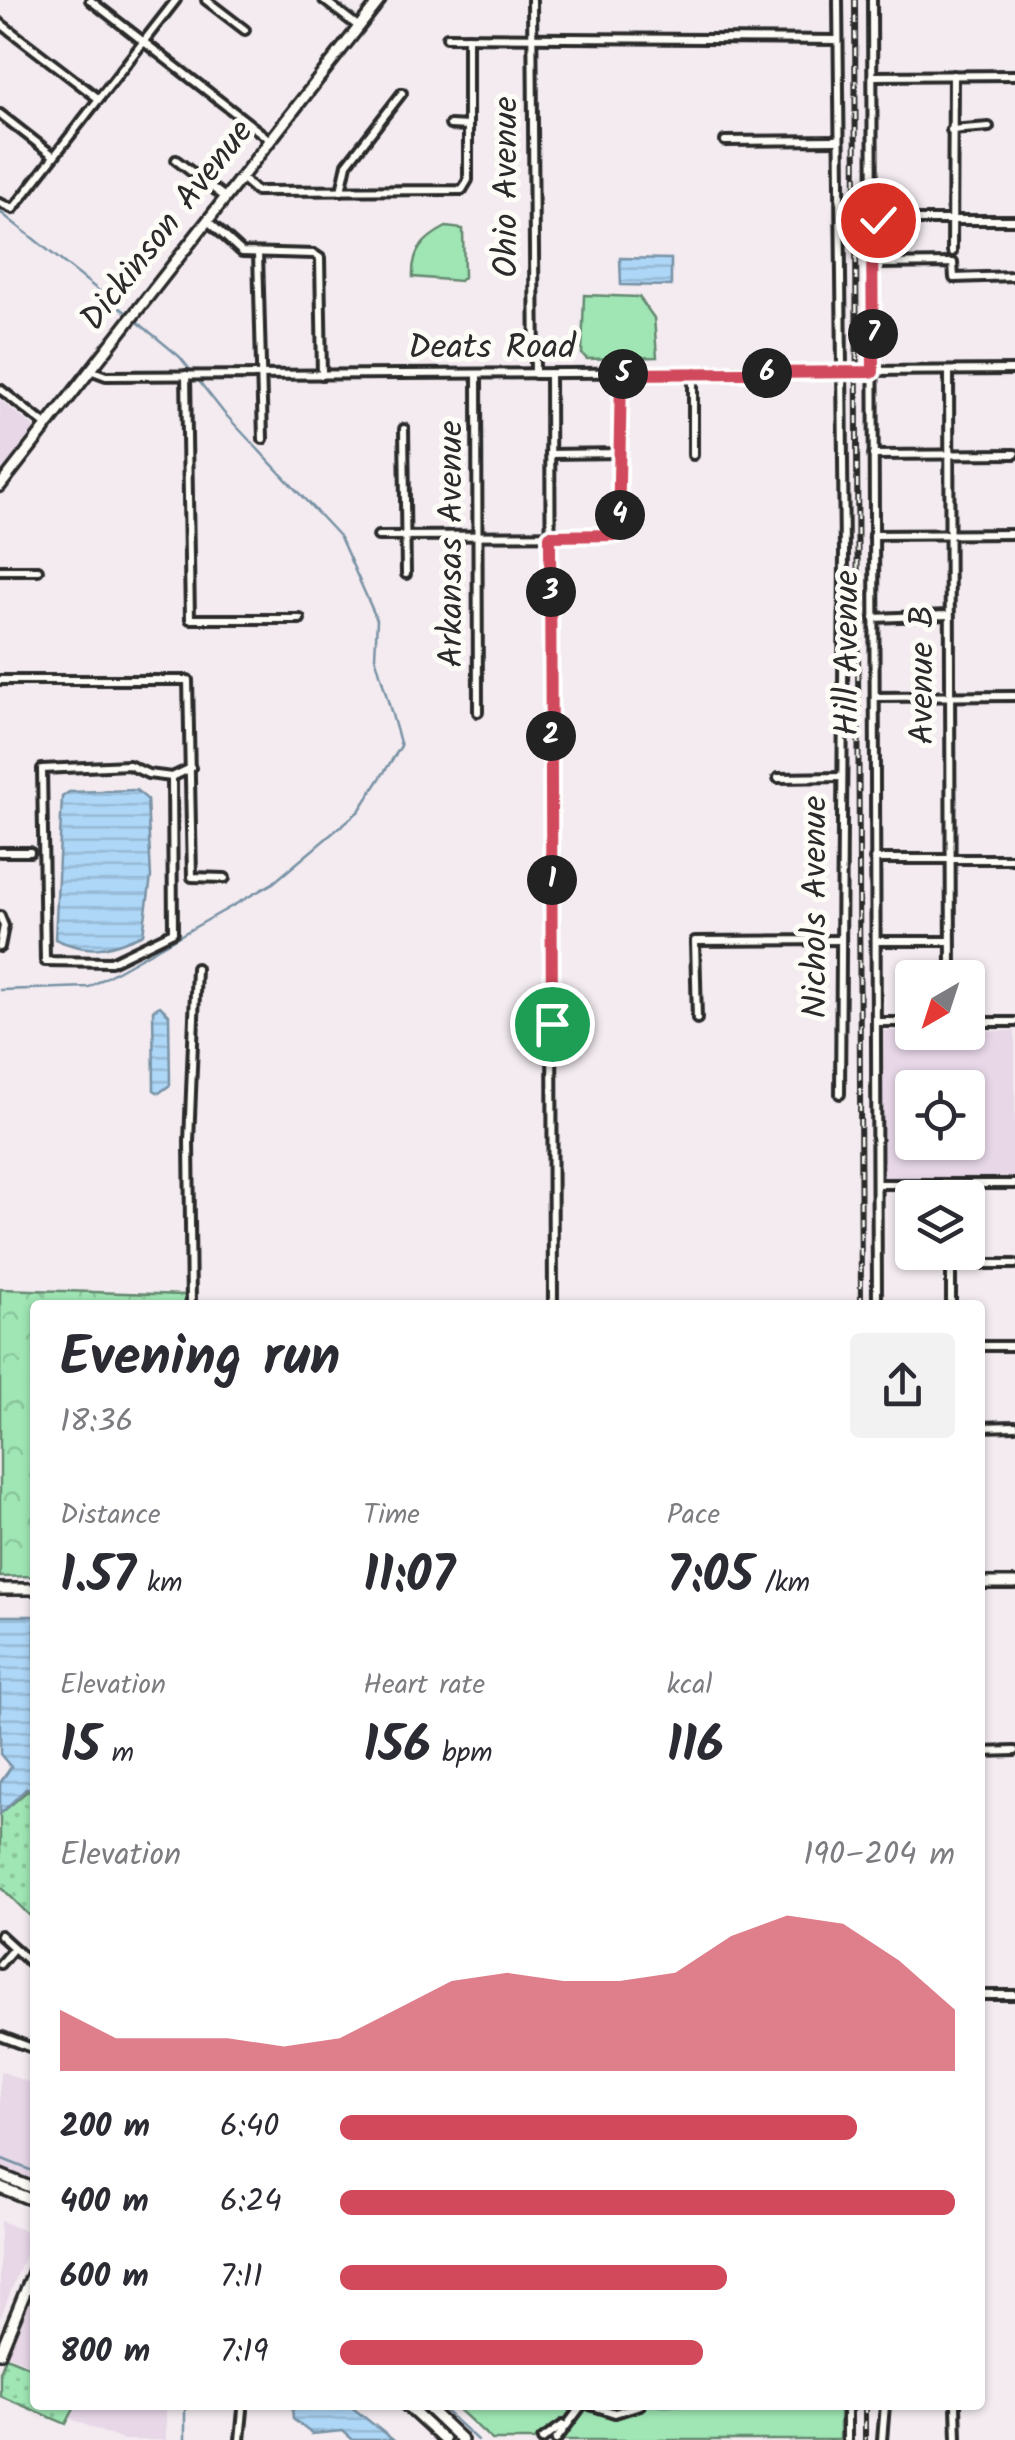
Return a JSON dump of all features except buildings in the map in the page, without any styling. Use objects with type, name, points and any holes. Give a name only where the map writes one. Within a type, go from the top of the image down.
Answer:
[{"type":"main road","name":"Dickinson Avenue","points":[[0,486],[244,180],[270,140],[380,0]]},
{"type":"main road","points":[[985,1583],[1015,1583]]},
{"type":"main road","points":[[0,1589],[30,1589]]},
{"type":"main road","points":[[0,2172],[30,2184]]},
{"type":"main road","points":[[0,2187],[30,2200]]},
{"type":"main road","points":[[0,2352],[30,2280]]},
{"type":"main road","points":[[411,2410],[444,2440]]},
{"type":"main road","points":[[430,2410],[462,2440]]},
{"type":"street","points":[[90,0],[270,140]]},
{"type":"street","points":[[0,203],[13,209],[176,0]]},
{"type":"street","points":[[206,0],[246,30]]},
{"type":"street","points":[[324,0],[358,27]]},
{"type":"street","points":[[334,8],[340,0]]},
{"type":"street","name":"Ohio Avenue","points":[[532,0],[535,374],[550,374]]},
{"type":"street","name":"Nichols Avenue","points":[[838,0],[840,1094]]},
{"type":"street","name":"Hill Avenue","points":[[872,0],[877,1300]]},
{"type":"street","points":[[0,23],[99,99]]},
{"type":"street","points":[[447,37],[837,40]]},
{"type":"street","points":[[244,180],[256,191],[464,188],[468,38]]},
{"type":"street","points":[[873,76],[1015,75]]},
{"type":"street","points":[[952,252],[953,76]]},
{"type":"street","points":[[341,192],[347,164],[402,93]]},
{"type":"street","points":[[0,114],[54,156]]},
{"type":"street","points":[[450,126],[468,126]]},
{"type":"street","points":[[951,130],[989,127]]},
{"type":"street","points":[[725,141],[838,140]]},
{"type":"street","points":[[176,160],[226,198]]},
{"type":"street","points":[[872,220],[1015,220]]},
{"type":"street","points":[[208,221],[242,252],[314,254],[320,258],[322,375]]},
{"type":"street","points":[[258,254],[258,376],[263,439]]},
{"type":"street","points":[[874,264],[952,263],[954,278],[1014,276]]},
{"type":"street","name":"Deats Road","points":[[90,370],[106,376],[1015,370]]},
{"type":"street","name":"Avenue B","points":[[949,372],[951,960]]},
{"type":"street","name":"Arkansas Avenue","points":[[477,374],[478,712]]},
{"type":"street","points":[[550,374],[553,1300]]},
{"type":"street","points":[[378,536],[614,537],[620,526],[621,374]]},
{"type":"street","points":[[692,374],[693,455]]},
{"type":"street","points":[[187,375],[190,620],[300,619]]},
{"type":"street","points":[[0,388],[47,426]]},
{"type":"street","points":[[404,429],[406,574]]},
{"type":"street","points":[[550,454],[622,454]]},
{"type":"street","points":[[873,455],[1015,454]]},
{"type":"street","points":[[873,535],[1015,534]]},
{"type":"street","points":[[0,570],[38,570]]},
{"type":"street","points":[[874,618],[948,615]]},
{"type":"street","points":[[0,680],[188,680],[192,876],[225,878]]},
{"type":"street","points":[[874,697],[1015,696]]},
{"type":"street","points":[[172,777],[173,932],[111,962],[45,962],[42,769],[130,765],[148,774],[172,777],[190,768]]},
{"type":"street","points":[[778,778],[842,777]]},
{"type":"street","points":[[0,852],[30,852]]},
{"type":"street","points":[[874,859],[1015,859]]},
{"type":"street","points":[[0,916],[4,926],[0,947]]},
{"type":"street","points":[[697,1020],[695,940],[841,940]]},
{"type":"street","points":[[876,942],[950,941]]},
{"type":"street","points":[[191,1300],[189,1142],[196,968]]},
{"type":"street","points":[[876,1022],[895,1022]]},
{"type":"street","points":[[985,1022],[1015,1022]]},
{"type":"street","points":[[877,1184],[895,1184]]},
{"type":"street","points":[[985,1184],[1015,1184]]},
{"type":"street","points":[[985,1264],[1015,1264]]},
{"type":"street","points":[[951,1270],[951,1300]]},
{"type":"street","points":[[985,1346],[1015,1346]]},
{"type":"street","points":[[985,1426],[1015,1426]]},
{"type":"street","points":[[985,1752],[1015,1752]]},
{"type":"street","points":[[0,1935],[30,1964]]},
{"type":"street","points":[[0,1964],[13,1949]]},
{"type":"street","points":[[985,1995],[1015,1995]]},
{"type":"street","points":[[0,2036],[30,2047]]},
{"type":"street","points":[[240,2440],[243,2410]]},
{"type":"street","points":[[542,2440],[577,2410]]},
{"type":"street","points":[[847,2410],[848,2440]]},
{"type":"street","points":[[882,2440],[885,2410]]},
{"type":"street","points":[[956,2410],[956,2440]]},
{"type":"street","points":[[556,2440],[564,2424]]},
{"type":"shaded area","points":[[0,400],[35,428],[0,473]]},
{"type":"shaded area","points":[[882,1031],[895,1031],[895,1050],[985,1050],[985,1031],[1015,1031],[1015,1177],[883,1178]]},
{"type":"shaded area","points":[[0,2071],[30,2083],[30,2179],[0,2167]]},
{"type":"shaded area","points":[[0,2221],[30,2233],[30,2242],[0,2319]]},
{"type":"shaded area","points":[[30,2299],[30,2364],[5,2354]]},
{"type":"shaded area","points":[[73,2410],[166,2410],[166,2440],[122,2440],[69,2418]]},
{"type":"green space","points":[[446,227],[463,229],[464,277],[460,281],[413,277],[414,260],[421,247]]},
{"type":"green space","points":[[584,295],[639,297],[654,318],[657,357],[587,359],[582,354]]},
{"type":"green space","points":[[0,1289],[185,1295],[184,1300],[30,1300],[30,1576],[0,1577]]},
{"type":"green space","points":[[30,1789],[30,1916],[0,1886],[0,1814]]},
{"type":"green space","points":[[6,2357],[30,2367],[30,2409],[0,2396],[0,2372]]},
{"type":"green space","points":[[33,2410],[73,2410],[66,2424]]},
{"type":"green space","points":[[459,2410],[840,2410],[840,2440],[492,2440]]},
{"type":"water","points":[[620,258],[671,259],[671,286],[621,285]]},
{"type":"water","points":[[136,790],[147,799],[151,877],[143,934],[99,948],[79,947],[55,939],[62,797],[69,792]]},
{"type":"water","points":[[160,1006],[169,1015],[170,1085],[159,1093],[154,1090],[153,1010]]},
{"type":"water","points":[[0,1616],[30,1616],[30,1789],[0,1814],[0,1783],[11,1767],[0,1754]]},
{"type":"water","points":[[292,2410],[355,2410],[393,2440],[353,2440],[343,2431],[312,2434],[293,2419]]},
{"type":"waterway","points":[[0,212],[128,314]]},
{"type":"waterway","points":[[0,990],[89,987],[273,883],[359,811],[401,746],[375,656],[377,620],[340,537],[224,413],[180,357],[134,319]]},
{"type":"waterway","points":[[0,2158],[30,2170]]},
{"type":"waterway","points":[[185,2410],[185,2440]]},
{"type":"waterway","points":[[444,2410],[477,2440]]},
{"type":"railway","points":[[855,0],[861,1300]]},
{"type":"railway","points":[[865,2410],[865,2440]]},
{"type":"route","points":[[552,1024],[550,536],[618,535],[621,374],[873,372],[872,220],[878,220]]}]
